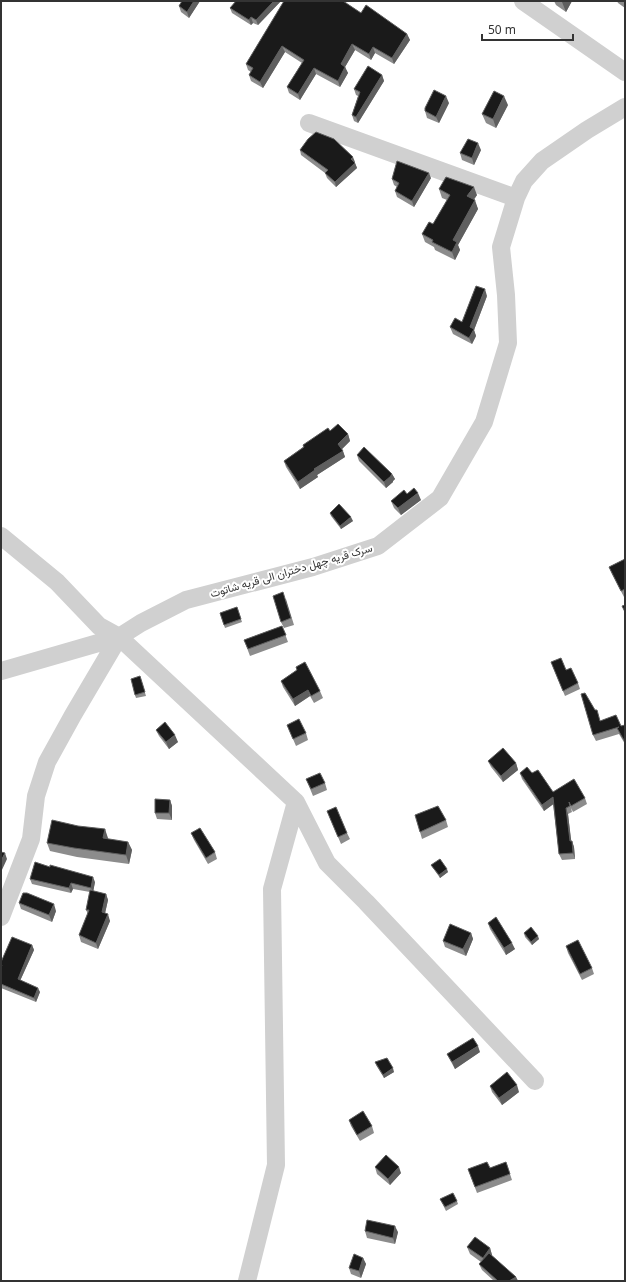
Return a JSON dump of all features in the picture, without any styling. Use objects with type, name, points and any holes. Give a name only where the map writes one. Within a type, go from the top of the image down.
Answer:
[{"type":"street","points":[[523,1],[625,72]]},
{"type":"street","name":"سرک قریه چهل دختران الی قریه شاتوت","points":[[119,637],[141,623],[186,600],[313,567],[378,546],[440,498],[484,422],[508,343],[506,296],[501,247],[516,198],[524,182],[542,161],[587,130],[625,107]]},
{"type":"street","points":[[308,123],[516,198]]},
{"type":"street","points":[[1,536],[57,582],[99,626],[119,637],[296,802],[327,863],[366,902],[535,1081]]},
{"type":"street","points":[[1,671],[119,637]]},
{"type":"street","points":[[1,917],[31,839],[36,796],[47,762],[72,715],[119,637]]},
{"type":"street","points":[[247,1281],[276,1165],[272,889],[296,802]]},
{"type":"building","points":[[182,1],[194,1],[187,12],[179,6]]},
{"type":"building","points":[[236,1],[274,1],[256,20],[251,17],[249,20],[230,8]]},
{"type":"building","points":[[284,1],[343,1],[361,13],[366,5],[407,34],[392,58],[373,47],[369,54],[352,44],[341,64],[345,67],[338,81],[314,68],[298,94],[287,87],[304,60],[282,46],[260,82],[249,75],[253,68],[246,64]]},
{"type":"building","points":[[368,66],[382,75],[356,117],[352,115],[360,92],[354,89]]},
{"type":"building","points":[[434,90],[446,96],[436,117],[425,111]]},
{"type":"building","points":[[494,91],[504,96],[493,119],[482,114]]},
{"type":"building","points":[[316,132],[334,139],[353,157],[351,159],[355,163],[335,182],[325,173],[328,170],[300,150],[308,139]]},
{"type":"building","points":[[468,139],[478,143],[472,158],[460,153]]},
{"type":"building","points":[[397,161],[429,173],[412,201],[395,191],[399,183],[392,179]]},
{"type":"building","points":[[446,177],[474,187],[467,196],[475,200],[453,240],[457,242],[452,252],[432,242],[433,240],[422,234],[429,222],[433,224],[450,195],[439,189]]},
{"type":"building","points":[[476,286],[485,289],[470,327],[474,329],[469,338],[450,327],[455,318],[462,322]]},
{"type":"building","points":[[338,424],[348,434],[338,444],[343,451],[314,469],[315,470],[298,482],[284,461],[304,447],[303,445],[328,428],[330,431]]},
{"type":"building","points":[[364,447],[392,474],[384,482],[357,455]]},
{"type":"building","points":[[414,488],[418,493],[398,508],[391,501],[404,490],[407,494]]},
{"type":"building","points":[[339,504],[351,517],[340,526],[330,513]]},
{"type":"building","points":[[625,559],[625,589],[621,591],[609,567]]},
{"type":"building","points":[[283,592],[291,618],[281,622],[273,596]]},
{"type":"building","points":[[625,605],[625,612],[622,606]]},
{"type":"building","points":[[237,607],[241,619],[224,625],[220,613]]},
{"type":"building","points":[[282,626],[286,635],[248,649],[244,640]]},
{"type":"building","points":[[561,658],[566,670],[571,668],[578,683],[563,691],[551,662]]},
{"type":"building","points":[[305,662],[320,691],[311,696],[308,690],[293,699],[281,681],[297,670],[296,667]]},
{"type":"building","points":[[140,676],[145,692],[135,695],[131,679]]},
{"type":"building","points":[[585,693],[595,710],[597,710],[600,721],[616,715],[621,726],[625,725],[625,742],[617,728],[619,727],[593,735],[581,694]]},
{"type":"building","points":[[299,719],[306,733],[293,739],[287,725]]},
{"type":"building","points":[[165,722],[175,735],[166,742],[156,730]]},
{"type":"building","points":[[503,748],[516,763],[501,776],[488,761]]},
{"type":"building","points":[[527,767],[532,773],[538,770],[553,792],[574,779],[585,798],[571,806],[569,802],[570,806],[566,808],[573,853],[559,854],[553,797],[542,805],[520,773]]},
{"type":"building","points":[[320,773],[325,783],[311,789],[306,779]]},
{"type":"building","points":[[155,799],[170,800],[169,813],[155,813]]},
{"type":"building","points":[[438,806],[446,820],[420,832],[415,815]]},
{"type":"building","points":[[336,807],[347,833],[338,837],[327,811]]},
{"type":"building","points":[[52,820],[78,826],[105,829],[103,838],[128,842],[126,855],[47,843]]},
{"type":"building","points":[[200,828],[215,852],[206,858],[191,833]]},
{"type":"building","points":[[1,852],[5,853],[1,861]]},
{"type":"building","points":[[440,859],[447,869],[439,875],[431,865]]},
{"type":"building","points":[[35,862],[93,877],[91,888],[71,883],[69,888],[30,879]]},
{"type":"building","points":[[90,890],[106,894],[102,912],[108,914],[96,943],[79,935],[89,910],[86,910]]},
{"type":"building","points":[[23,893],[27,893],[54,904],[49,915],[19,903]]},
{"type":"building","points":[[496,917],[512,943],[504,948],[488,923]]},
{"type":"building","points":[[450,924],[471,933],[463,949],[443,941]]},
{"type":"building","points":[[531,927],[538,936],[531,942],[524,933]]},
{"type":"building","points":[[12,937],[32,945],[18,979],[38,988],[34,998],[1,984],[1,962]]},
{"type":"building","points":[[578,940],[592,968],[580,974],[566,946]]},
{"type":"building","points":[[473,1038],[478,1046],[452,1062],[447,1054]]},
{"type":"building","points":[[387,1058],[393,1068],[383,1075],[375,1062]]},
{"type":"building","points":[[507,1072],[517,1085],[499,1098],[490,1086]]},
{"type":"building","points":[[363,1111],[372,1126],[357,1135],[349,1120]]},
{"type":"building","points":[[386,1155],[399,1167],[388,1179],[375,1167]]},
{"type":"building","points":[[487,1162],[490,1168],[506,1162],[510,1174],[475,1187],[468,1169]]},
{"type":"building","points":[[453,1193],[457,1201],[445,1207],[440,1199]]},
{"type":"building","points":[[367,1220],[395,1226],[393,1238],[365,1231]]},
{"type":"building","points":[[475,1237],[490,1248],[483,1258],[467,1247]]},
{"type":"building","points":[[489,1253],[516,1277],[509,1281],[498,1281],[479,1264]]},
{"type":"building","points":[[354,1254],[363,1258],[359,1271],[349,1268]]}]
